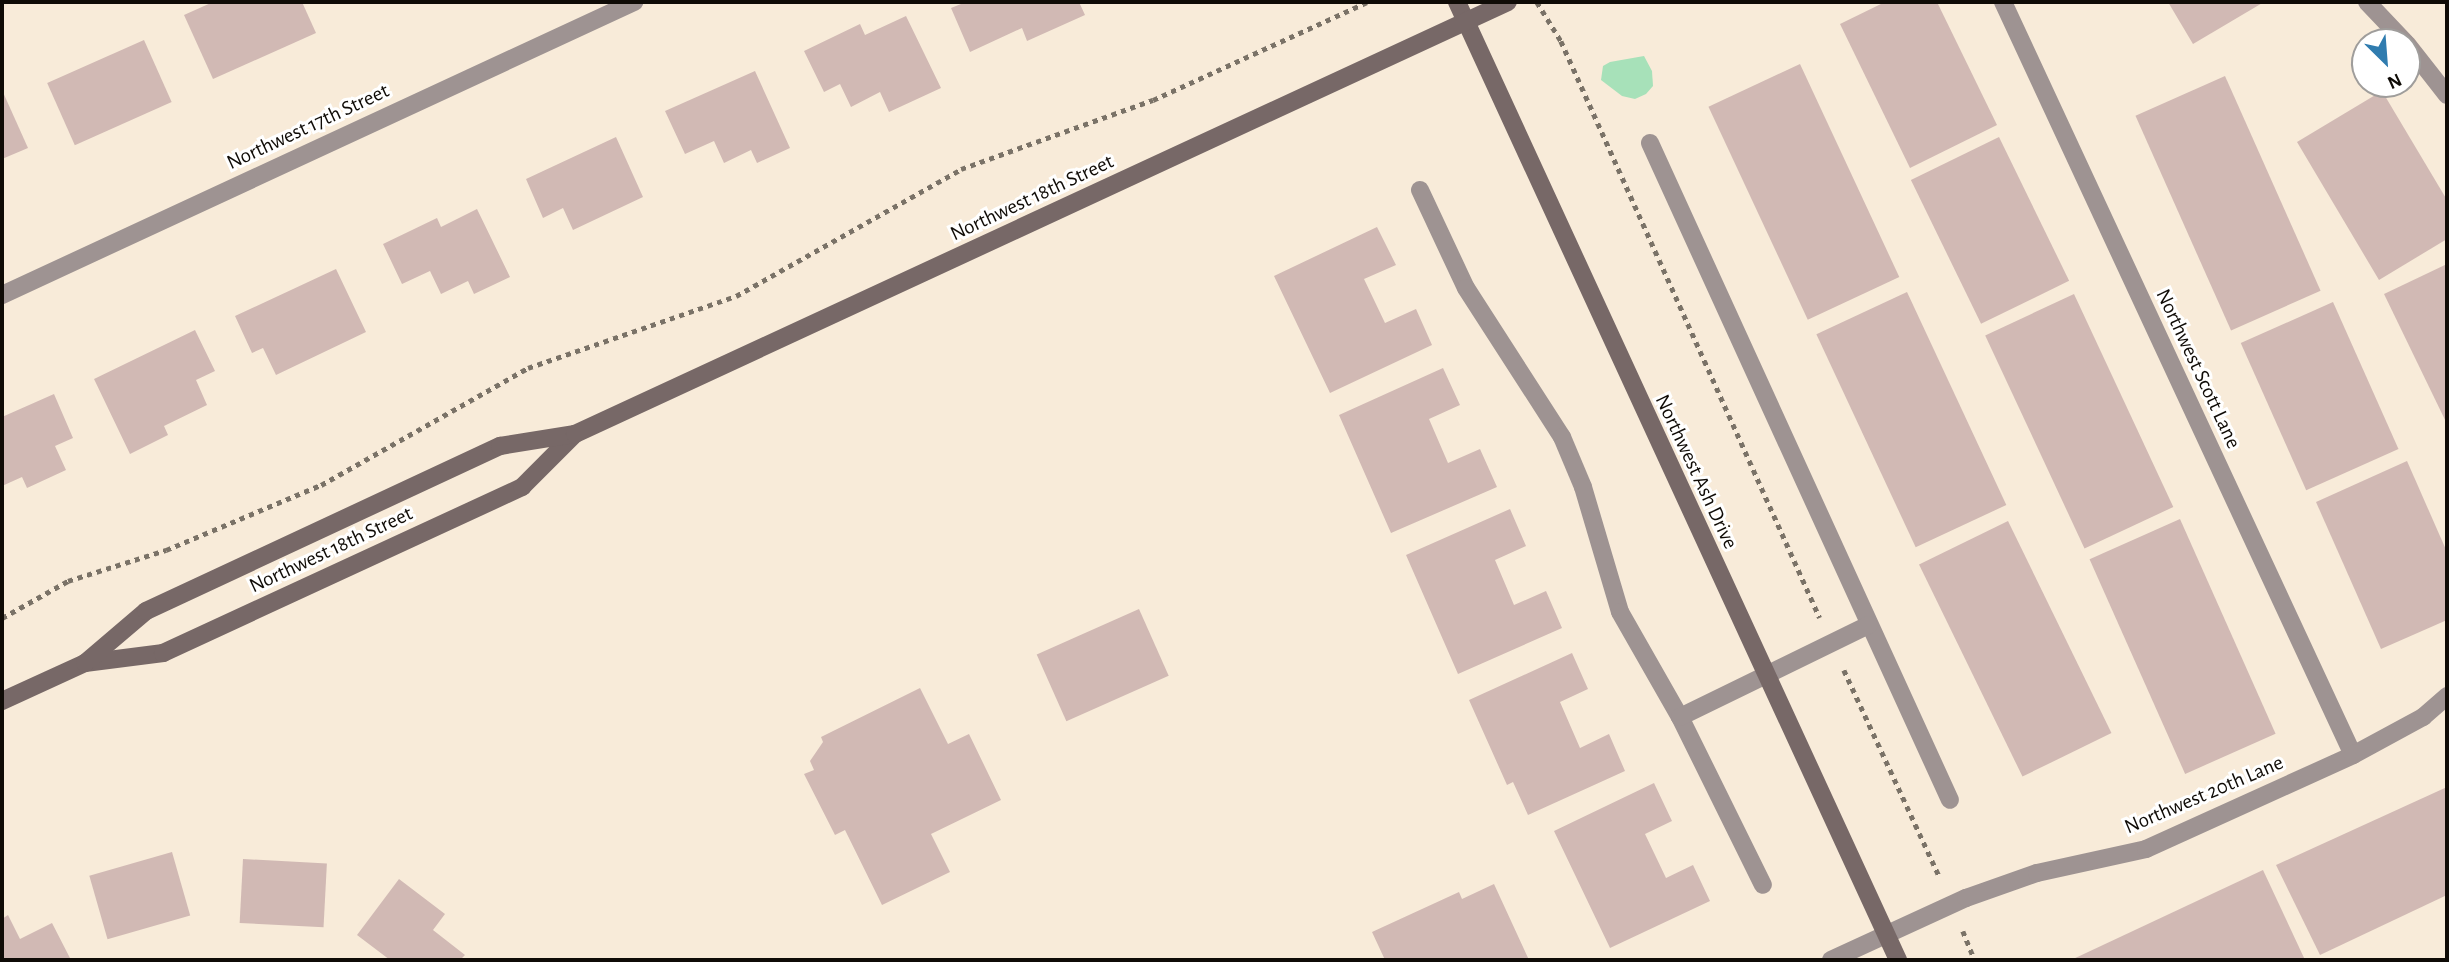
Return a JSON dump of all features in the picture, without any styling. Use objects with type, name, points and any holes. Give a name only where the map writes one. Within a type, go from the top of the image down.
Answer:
[{"type":"main road","name":"Northwest Ash Drive","points":[[1457,2],[1898,960]]},
{"type":"main road","name":"Northwest 18th Street","points":[[2,701],[85,663],[146,611],[500,446],[575,434],[1508,2]]},
{"type":"main road","name":"Northwest 18th Street","points":[[85,663],[163,653],[522,487],[575,434]]},
{"type":"street","name":"Northwest 17th Street","points":[[2,295],[634,2]]},
{"type":"street","name":"Northwest Scott Lane","points":[[2003,2],[2353,755]]},
{"type":"street","points":[[2367,2],[2392,28]]},
{"type":"street","points":[[2421,62],[2447,95]]},
{"type":"street","points":[[1650,143],[1950,800]]},
{"type":"street","points":[[1420,190],[1466,288],[1562,437],[1583,487],[1620,612],[1680,717],[1763,886]]},
{"type":"street","points":[[1680,717],[1869,625]]},
{"type":"street","name":"Northwest 20th Lane","points":[[1831,960],[1952,905],[2037,873],[2146,849],[2353,755],[2423,717],[2447,696]]},
{"type":"path","points":[[2,618],[68,581],[166,550],[321,485],[528,368],[736,296],[961,169],[1153,100],[1367,2]]},
{"type":"path","points":[[1537,2],[1561,41],[1975,960]]},
{"type":"green space","points":[[1644,56],[1652,71],[1653,86],[1646,94],[1635,99],[1622,96],[1601,80],[1603,66],[1610,62]]},
{"type":"building","points":[[213,2],[302,2],[316,33],[213,79],[184,15]]},
{"type":"building","points":[[966,2],[1079,2],[1085,15],[1027,41],[1022,28],[970,52],[951,8]]},
{"type":"building","points":[[1885,2],[1937,2],[1997,125],[1910,168],[1840,24]]},
{"type":"building","points":[[2168,2],[2264,2],[2193,44]]},
{"type":"building","points":[[906,16],[941,88],[889,112],[880,92],[851,107],[840,84],[824,92],[804,51],[860,24],[865,35]]},
{"type":"building","points":[[144,40],[172,102],[75,145],[47,83]]},
{"type":"building","points":[[1800,64],[1899,277],[1808,320],[1708,107]]},
{"type":"building","points":[[755,71],[790,148],[757,163],[751,150],[724,163],[714,141],[685,154],[665,111]]},
{"type":"building","points":[[2225,76],[2321,291],[2231,331],[2135,116]]},
{"type":"building","points":[[2,90],[28,148],[2,159]]},
{"type":"building","points":[[2370,98],[2386,98],[2447,200],[2447,239],[2379,280],[2297,142]]},
{"type":"building","points":[[616,137],[643,197],[573,230],[563,208],[543,218],[526,179]]},
{"type":"building","points":[[1999,137],[2069,281],[1981,324],[1911,180]]},
{"type":"building","points":[[477,209],[510,277],[474,294],[468,281],[441,294],[430,271],[402,284],[383,244],[437,218],[441,227]]},
{"type":"building","points":[[1377,227],[1396,265],[1364,279],[1385,323],[1416,309],[1432,345],[1330,393],[1274,276]]},
{"type":"building","points":[[2447,264],[2447,424],[2384,294]]},
{"type":"building","points":[[336,269],[366,332],[276,375],[263,348],[252,353],[235,316]]},
{"type":"building","points":[[1907,292],[2006,505],[1916,547],[1816,334]]},
{"type":"building","points":[[2074,294],[2173,507],[2084,548],[1985,335]]},
{"type":"building","points":[[2333,302],[2398,449],[2306,490],[2241,343]]},
{"type":"building","points":[[195,330],[215,371],[196,380],[207,405],[164,426],[168,435],[130,454],[94,379]]},
{"type":"building","points":[[1443,368],[1460,405],[1429,419],[1448,463],[1480,449],[1497,487],[1391,533],[1339,415]]},
{"type":"building","points":[[54,394],[73,438],[55,446],[66,470],[27,488],[22,477],[2,486],[2,417]]},
{"type":"building","points":[[2407,461],[2447,552],[2447,620],[2381,649],[2316,502]]},
{"type":"building","points":[[1510,509],[1526,546],[1495,560],[1514,605],[1546,591],[1562,628],[1458,674],[1406,555]]},
{"type":"building","points":[[2180,519],[2276,734],[2185,774],[2090,559]]},
{"type":"building","points":[[2008,521],[2111,733],[2022,777],[1919,564]]},
{"type":"building","points":[[1139,609],[1169,676],[1066,721],[1037,655]]},
{"type":"building","points":[[1572,653],[1588,689],[1560,702],[1580,748],[1609,734],[1625,771],[1528,815],[1513,782],[1507,785],[1469,700]]},
{"type":"building","points":[[920,688],[948,744],[969,734],[1001,800],[931,834],[950,872],[882,905],[845,830],[835,835],[804,774],[814,770],[810,761],[823,742],[821,737]]},
{"type":"building","points":[[1654,783],[1672,821],[1645,834],[1666,878],[1693,865],[1710,901],[1610,948],[1554,831]]},
{"type":"building","points":[[2447,787],[2447,895],[2320,955],[2276,865]]},
{"type":"building","points":[[172,852],[190,915],[108,939],[89,876]]},
{"type":"building","points":[[243,859],[327,863],[324,927],[240,923]]},
{"type":"building","points":[[2263,870],[2305,960],[2071,960]]},
{"type":"building","points":[[399,879],[445,914],[433,930],[465,955],[460,960],[390,960],[357,935]]},
{"type":"building","points":[[1494,884],[1529,960],[1385,960],[1372,932],[1459,892],[1462,899]]},
{"type":"building","points":[[8,915],[20,939],[52,923],[71,960],[2,960],[2,919]]}]
